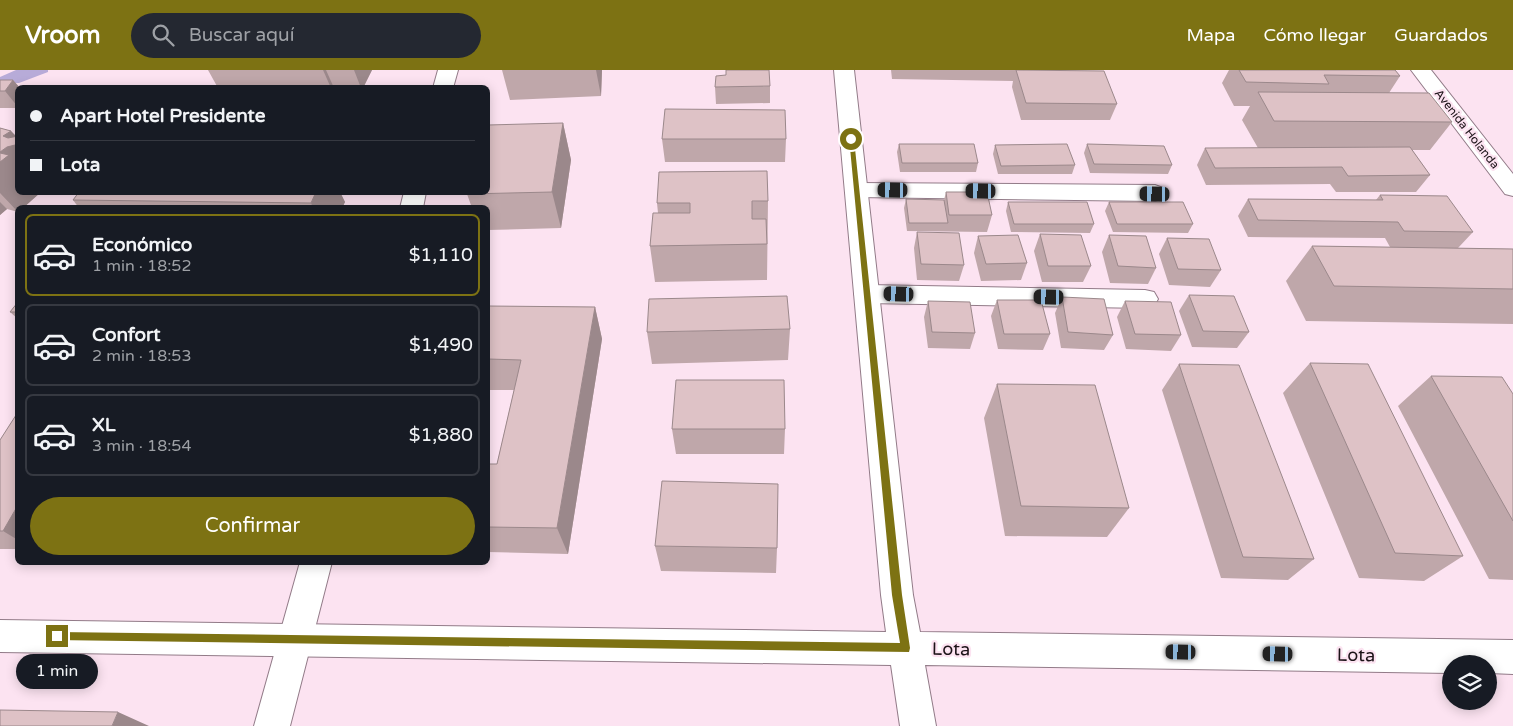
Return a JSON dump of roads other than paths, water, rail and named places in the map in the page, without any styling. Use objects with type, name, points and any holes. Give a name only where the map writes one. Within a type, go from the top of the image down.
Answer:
[{"type":"street","points":[[444,85],[448,70]]},
{"type":"street","points":[[844,70],[897,595],[918,726]]},
{"type":"street","name":"Avenida Holanda","points":[[1421,70],[1513,189]]},
{"type":"street","points":[[856,190],[1155,194]]},
{"type":"street","points":[[867,294],[1145,299]]},
{"type":"street","points":[[272,726],[315,565]]},
{"type":"street","name":"Lota","points":[[0,636],[1513,657]]}]
